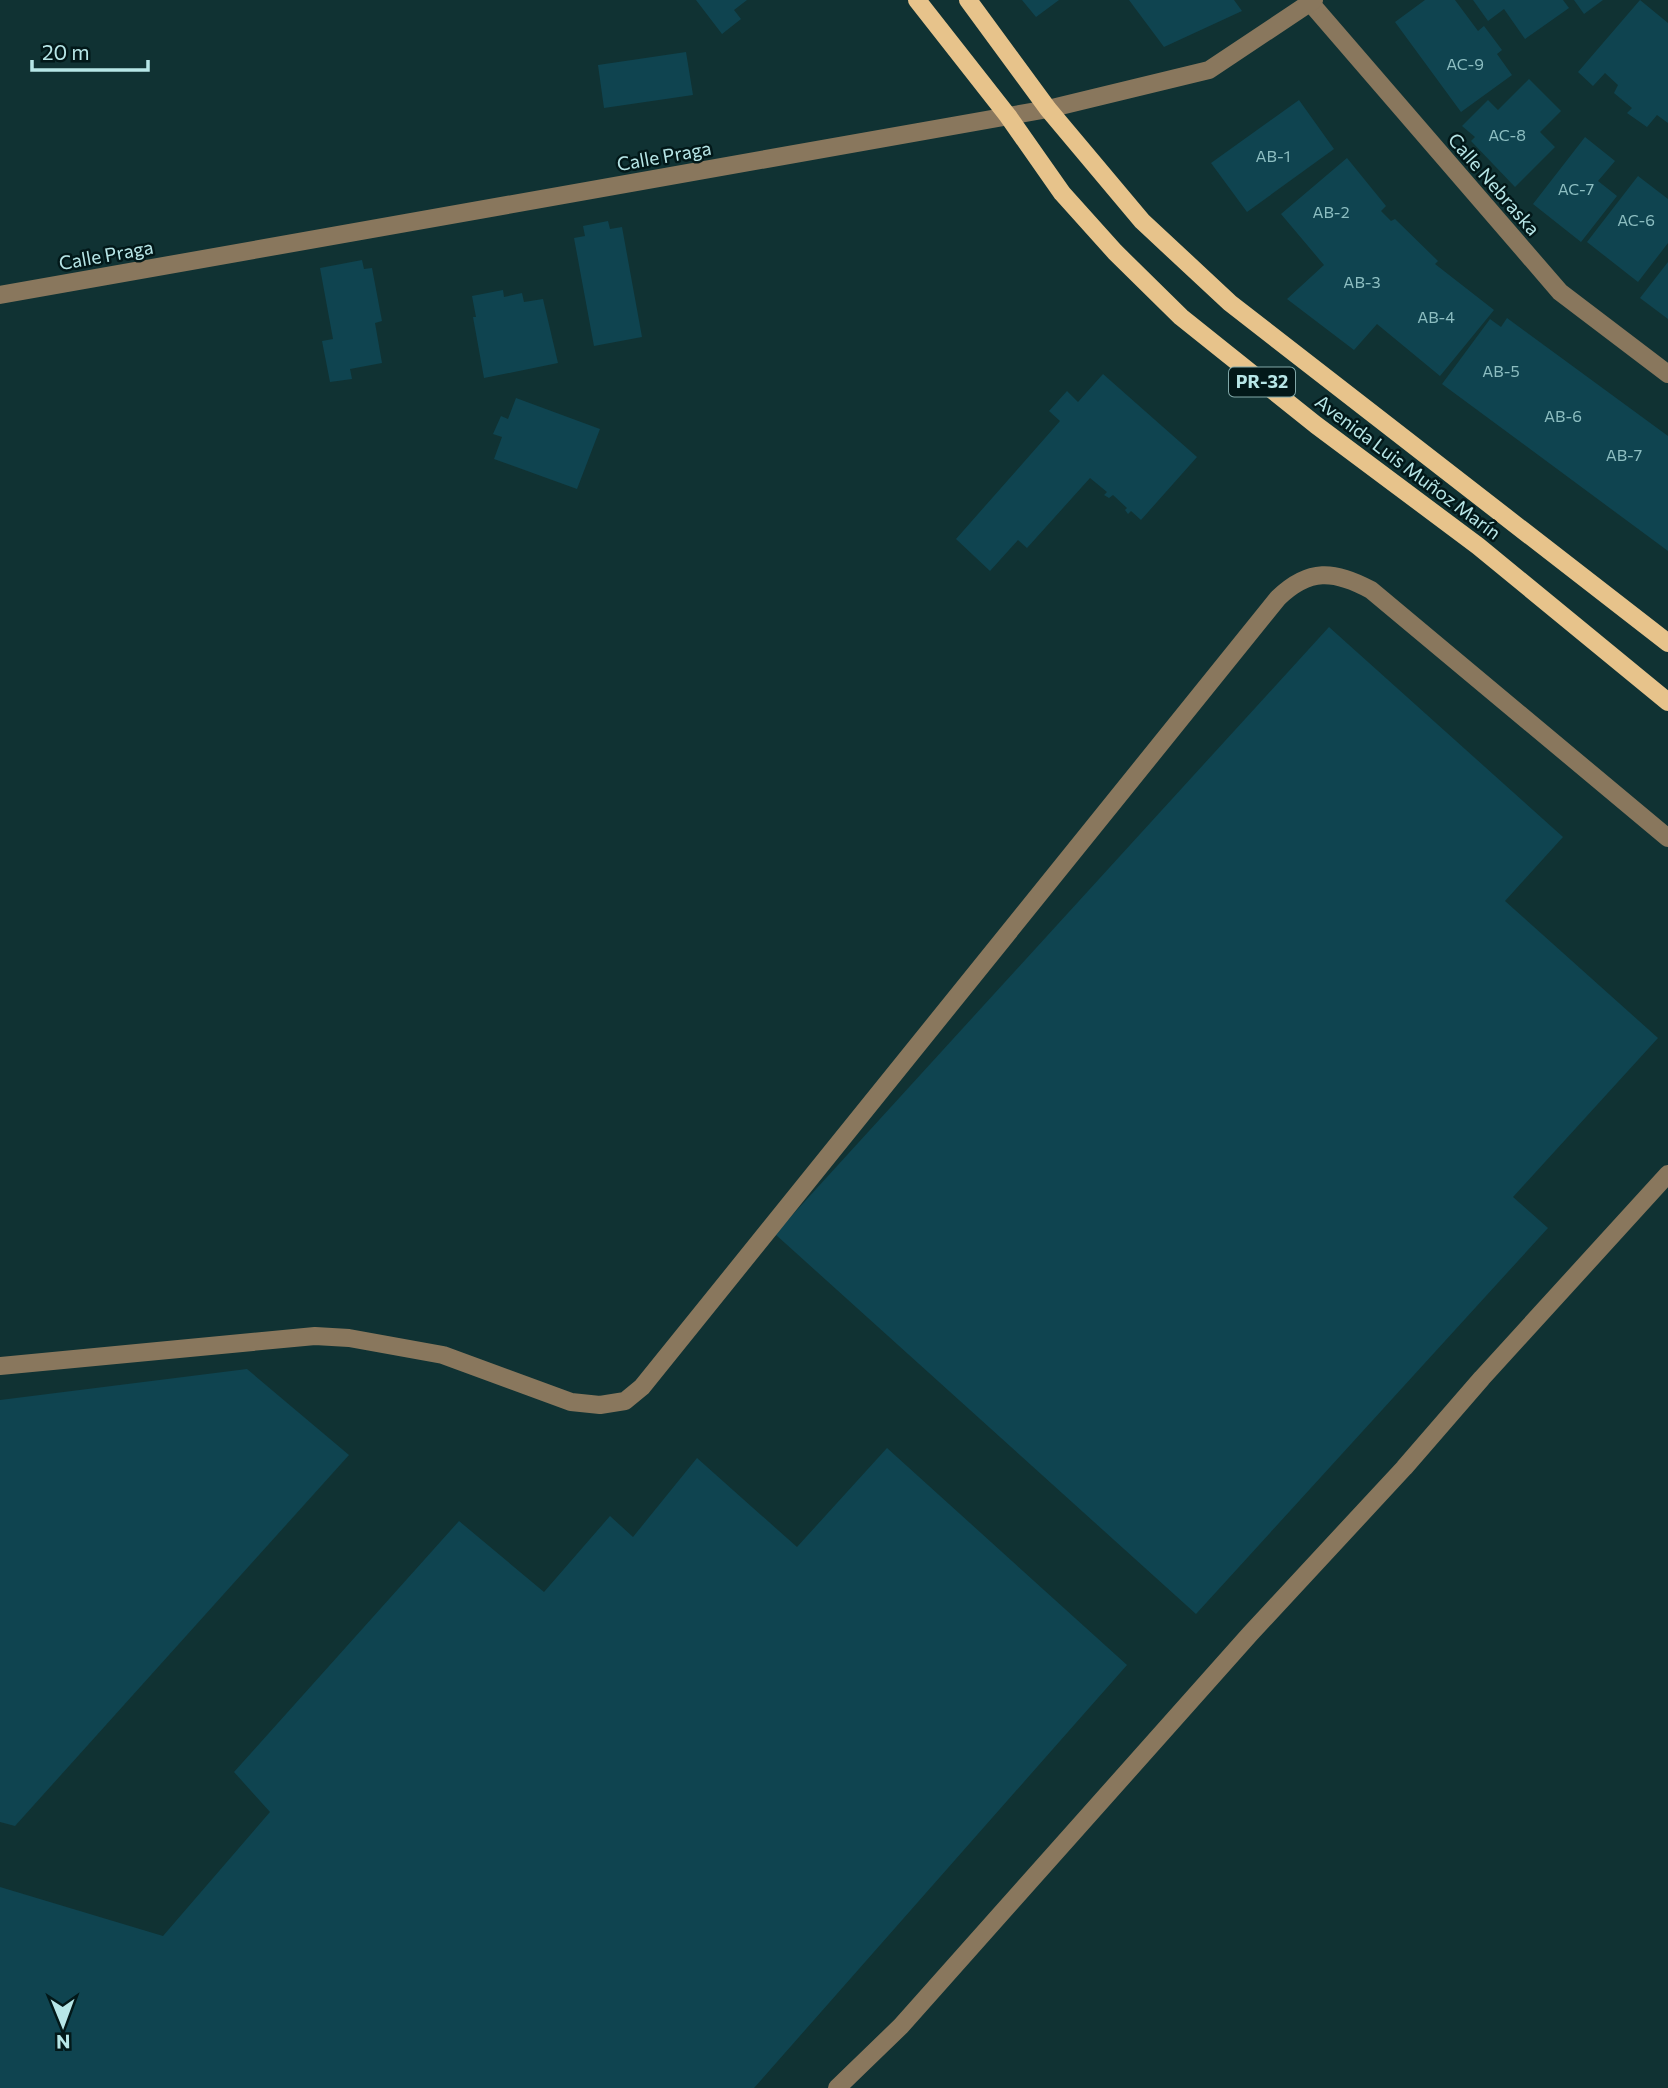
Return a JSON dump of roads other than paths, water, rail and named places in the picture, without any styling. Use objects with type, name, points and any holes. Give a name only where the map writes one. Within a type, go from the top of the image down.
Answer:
[{"type":"main road","name":"Avenida Luis Muñoz Marín","points":[[917,0],[1008,116],[1062,193],[1115,252],[1181,317],[1316,425],[1478,546],[1668,702]]},
{"type":"main road","name":"Avenida Luis Muñoz Marín","points":[[968,0],[1048,109],[1142,221],[1230,303],[1668,643]]},
{"type":"street","name":"Calle Praga","points":[[0,295],[1048,109],[1209,70],[1311,1]]},
{"type":"street","name":"Calle Nebraska","points":[[1311,1],[1560,292],[1668,374]]},
{"type":"street","points":[[0,1366],[278,1338],[349,1338],[443,1355],[571,1402],[600,1405],[625,1401],[642,1387],[1278,598],[1301,579],[1315,575],[1344,577],[1371,590],[1668,838]]},
{"type":"street","points":[[837,2088],[901,2026],[1250,1634],[1405,1468],[1482,1378],[1668,1174]]}]
